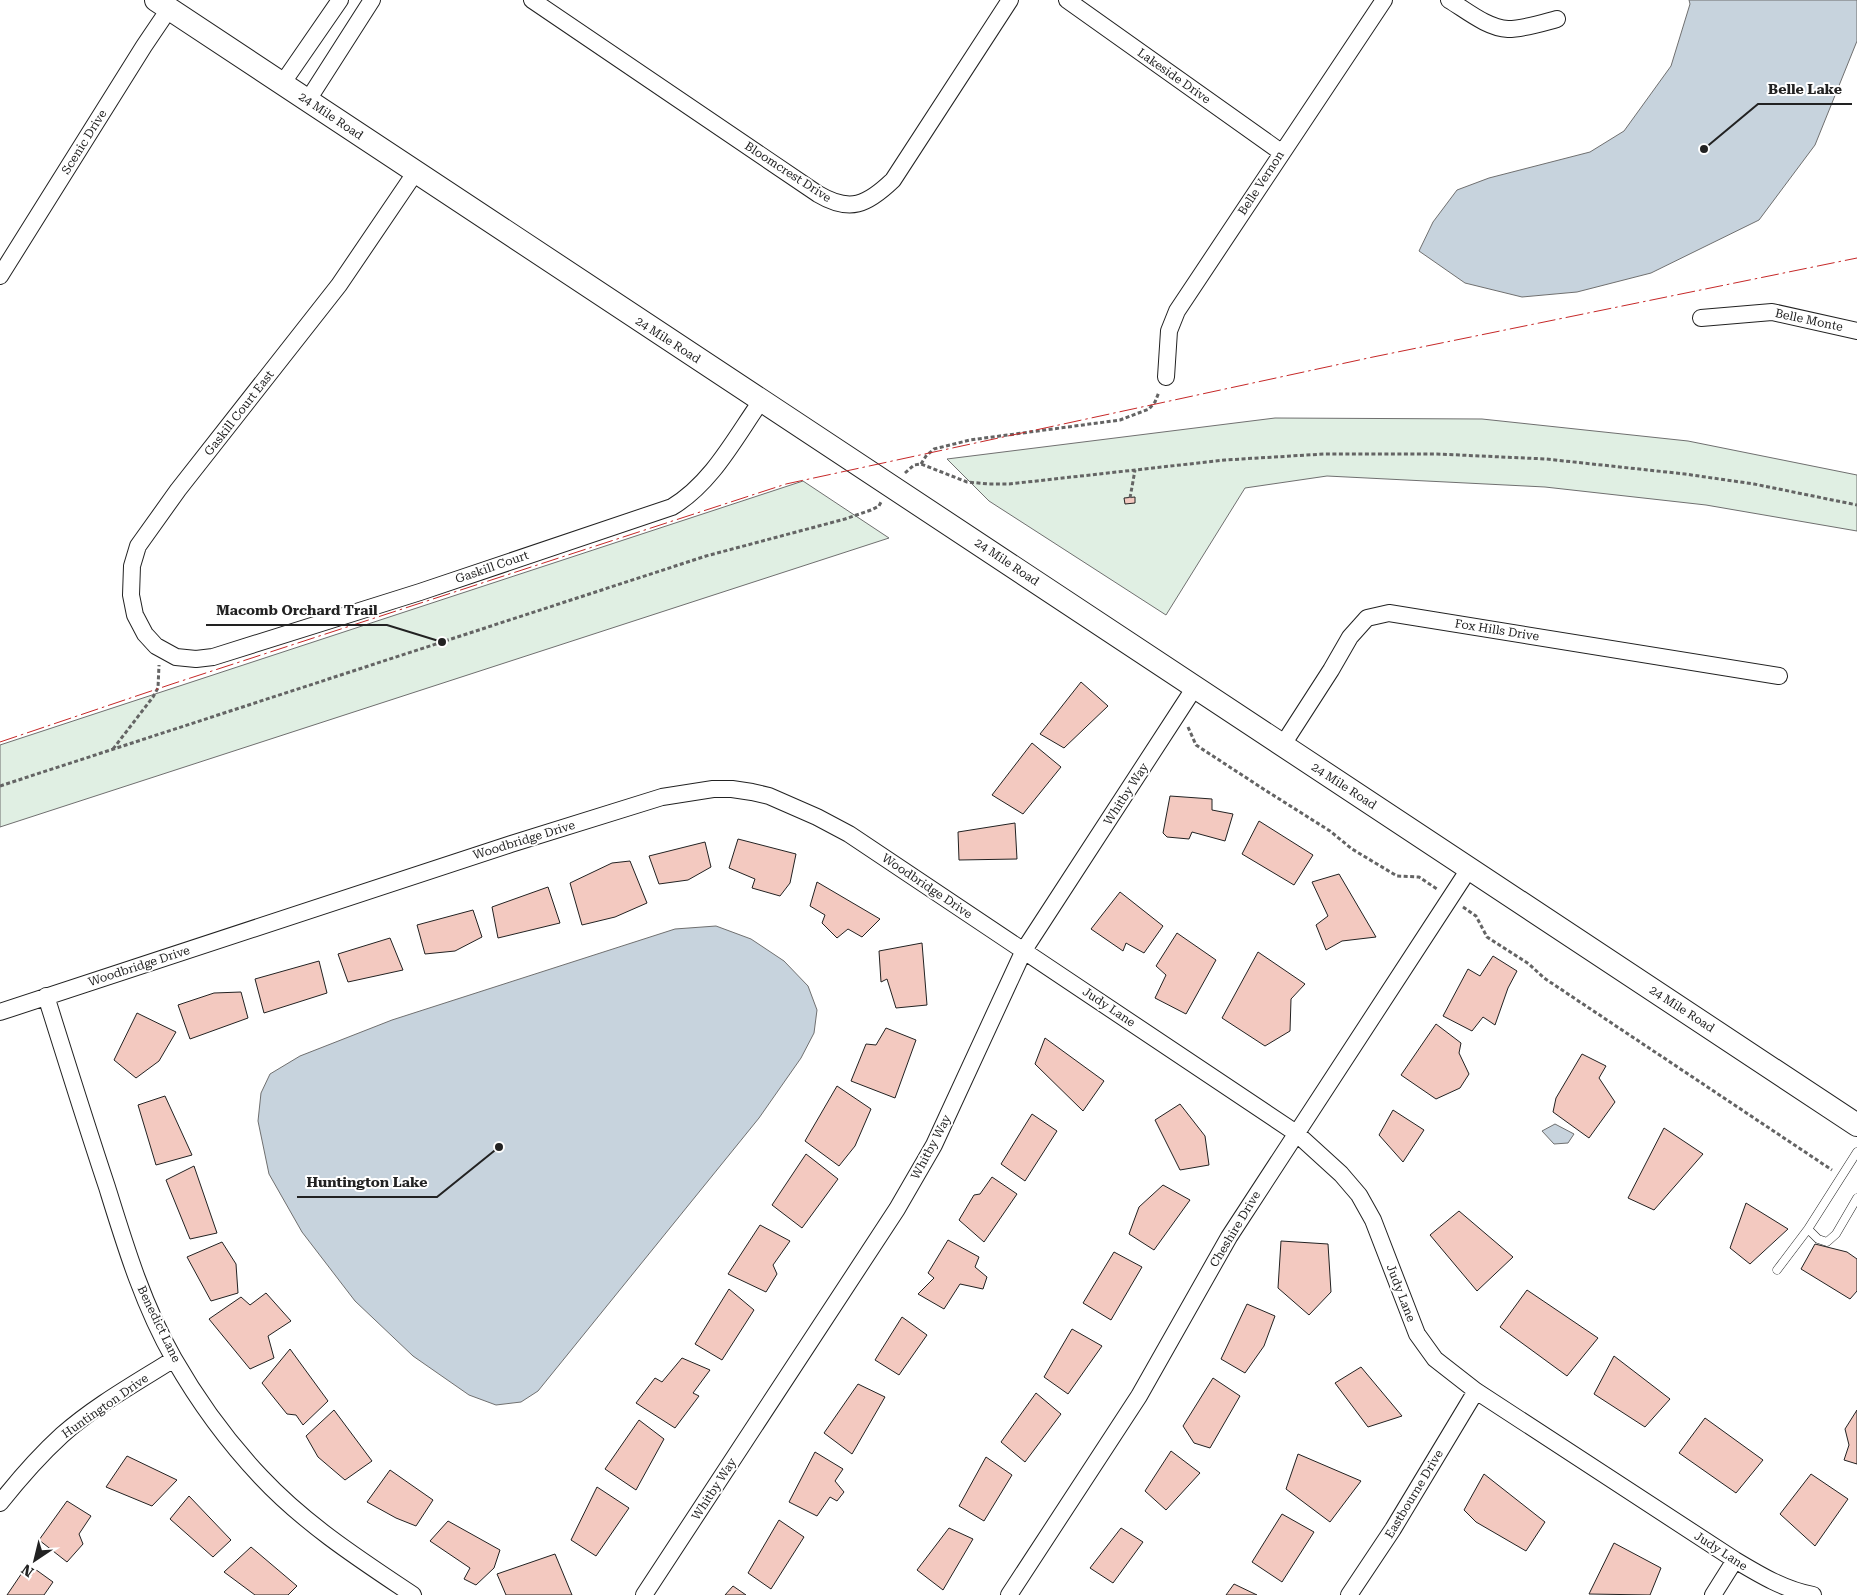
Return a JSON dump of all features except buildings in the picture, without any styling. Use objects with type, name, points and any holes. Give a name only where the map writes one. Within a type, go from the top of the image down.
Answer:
[{"type":"street","points":[[282,84],[340,0]]},
{"type":"street","points":[[308,100],[372,0]]},
{"type":"street","name":"Bloomcrest Drive","points":[[532,0],[818,194],[836,203],[856,205],[877,195],[893,180],[1010,0]]},
{"type":"street","name":"Lakeside Drive","points":[[1067,0],[1281,152]]},
{"type":"street","name":"Belle Vernon","points":[[1166,377],[1169,331],[1177,311],[1281,152],[1384,0]]},
{"type":"street","points":[[1449,0],[1491,25],[1507,29],[1520,28],[1558,19]]},
{"type":"street","name":"24 Mile Road","points":[[162,4],[1857,1125]]},
{"type":"street","name":"Scenic Drive","points":[[0,276],[144,46],[162,4]]},
{"type":"street","name":"Gaskill Court East","points":[[176,658],[159,648],[145,634],[135,615],[131,595],[132,566],[138,546],[178,490],[339,285],[415,173]]},
{"type":"street","name":"Belle Monte","points":[[1700,318],[1772,312],[1857,331]]},
{"type":"street","name":"Gaskill Court","points":[[176,658],[196,659],[213,657],[420,592],[672,506],[688,497],[704,482],[761,401]]},
{"type":"street","name":"Fox Hills Drive","points":[[1282,746],[1350,637],[1367,618],[1389,613],[1779,676]]},
{"type":"street","name":"Whitby Way","points":[[644,1595],[897,1209],[934,1145],[1024,950],[1195,688]]},
{"type":"street","name":"Woodbridge Drive","points":[[0,1012],[511,844],[662,797],[713,789],[732,789],[769,796],[817,817],[849,834],[1024,950]]},
{"type":"street","name":"Cheshire Drive","points":[[1009,1595],[1139,1396],[1229,1237],[1469,868]]},
{"type":"street","name":"Judy Lane","points":[[1024,950],[1296,1133],[1341,1174],[1359,1195],[1373,1220],[1417,1334],[1424,1347],[1435,1359],[1476,1391],[1762,1577],[1782,1586],[1813,1595]]},
{"type":"street","name":"Benedict Lane","points":[[46,996],[131,1264],[151,1313],[174,1359],[206,1408],[240,1454],[262,1478],[316,1528],[352,1555],[412,1595]]},
{"type":"street","name":"Huntington Drive","points":[[0,1503],[20,1479],[64,1434],[123,1391],[174,1359]]},
{"type":"street","name":"Eastbourne Drive","points":[[1349,1595],[1393,1529],[1476,1391]]},
{"type":"street","points":[[1713,1595],[1735,1560]]},
{"type":"lane","points":[[1777,1270],[1808,1229],[1857,1152]]},
{"type":"lane","points":[[1808,1229],[1818,1239],[1827,1242],[1836,1234],[1857,1198]]},
{"type":"path","points":[[922,464],[926,456],[934,449],[970,440],[1120,420],[1149,409],[1155,402],[1166,377]]},
{"type":"path","points":[[0,786],[706,556],[872,510],[879,506],[891,488],[897,486],[903,475],[914,465],[922,464],[967,482],[1009,484],[1225,460],[1324,454],[1437,454],[1536,458],[1685,474],[1754,484],[1857,504]]},
{"type":"path","points":[[1130,498],[1134,470]]},
{"type":"path","points":[[112,749],[153,698],[158,688],[159,648]]},
{"type":"path","points":[[1174,719],[1188,727],[1196,745],[1330,831],[1352,849],[1396,876],[1419,877],[1476,916],[1487,937],[1529,964],[1544,978],[1842,1177]]},
{"type":"green space","points":[[1275,418],[1482,419],[1688,441],[1857,475],[1857,531],[1706,505],[1545,487],[1327,476],[1245,488],[1166,615],[989,501],[947,459]]},
{"type":"green space","points":[[803,481],[889,538],[0,827],[0,745]]},
{"type":"shaded area","points":[[1689,0],[1857,0],[1857,41],[1815,145],[1759,220],[1651,273],[1577,292],[1522,297],[1465,283],[1419,251],[1433,222],[1457,190],[1489,178],[1590,152],[1624,131],[1671,66],[1690,4]]},
{"type":"shaded area","points":[[716,926],[751,939],[784,961],[808,986],[817,1010],[814,1033],[801,1058],[759,1118],[538,1391],[521,1402],[496,1405],[469,1395],[413,1356],[355,1301],[302,1232],[269,1174],[258,1121],[261,1093],[270,1074],[300,1056],[392,1020],[675,929]]},
{"type":"shaded area","points":[[1555,1124],[1574,1134],[1568,1143],[1554,1144],[1542,1131]]},
{"type":"power","points":[[0,742],[786,484],[1373,357],[1857,258]]},
{"type":"place","name":"Belle Lake","points":[[1704,149]]},
{"type":"place","name":"Macomb Orchard Trail","points":[[442,642]]},
{"type":"place","name":"Huntington Lake","points":[[499,1147]]}]
